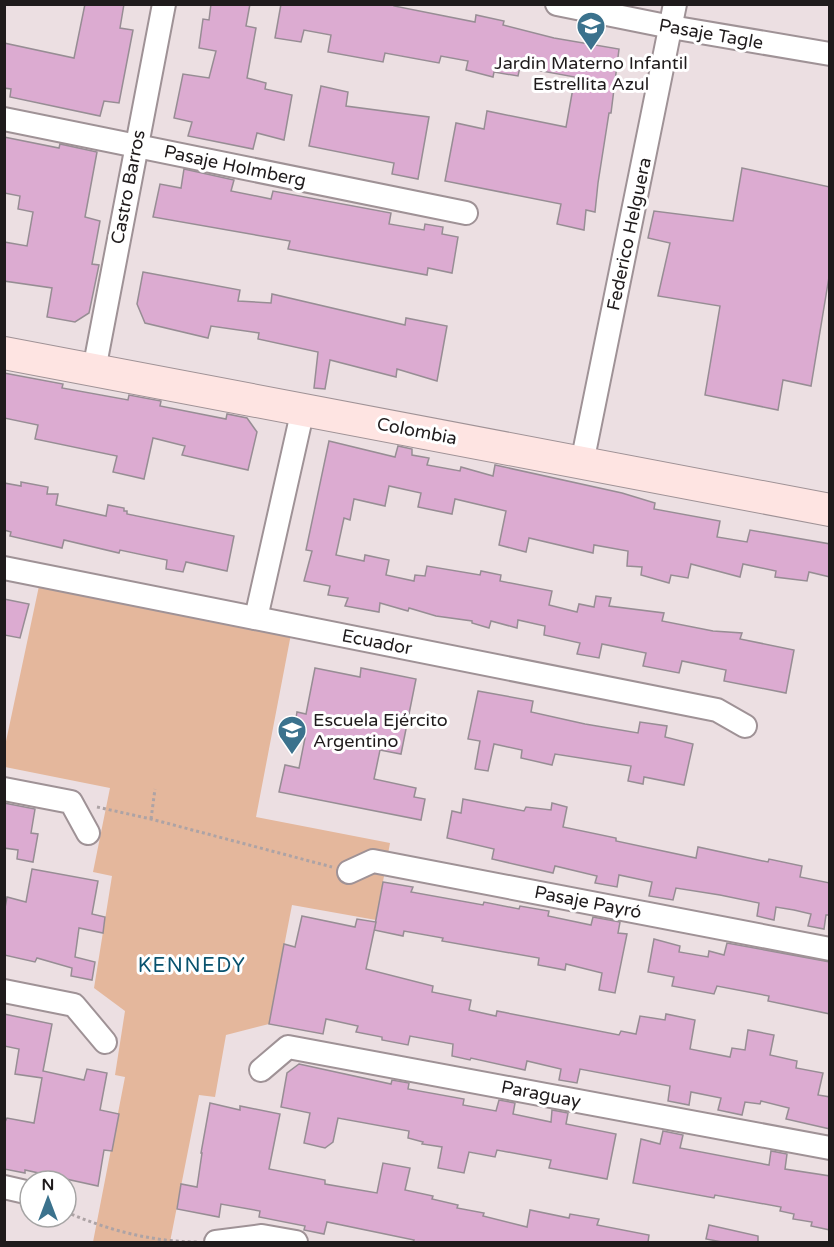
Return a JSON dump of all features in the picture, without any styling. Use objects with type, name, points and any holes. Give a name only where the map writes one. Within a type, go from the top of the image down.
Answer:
[{"type":"street","name":"Castro Barros","points":[[94,370],[164,4]]},
{"type":"street","name":"Pasaje Tagle","points":[[557,4],[671,27],[830,54]]},
{"type":"street","name":"Federico Helguera","points":[[582,463],[675,4]]},
{"type":"street","name":"Pasaje Holmberg","points":[[4,119],[466,213]]},
{"type":"street","name":"Colombia","points":[[4,353],[830,510]]},
{"type":"street","points":[[256,618],[303,409]]},
{"type":"street","name":"Ecuador","points":[[4,568],[717,710],[745,726]]},
{"type":"street","points":[[4,789],[71,802],[88,833]]},
{"type":"street","name":"Pasaje Payró","points":[[349,872],[373,861],[830,949]]},
{"type":"street","points":[[4,992],[74,1005],[105,1042]]},
{"type":"street","name":"Paraguay","points":[[261,1070],[288,1047],[830,1148]]},
{"type":"street","points":[[216,1242],[262,1236],[296,1242]]},
{"type":"path","points":[[151,819],[155,789]]},
{"type":"path","points":[[71,802],[151,819],[349,872]]},
{"type":"path","points":[[78,1217],[102,1227],[172,1242],[216,1242]]},
{"type":"shaded area","points":[[39,586],[291,634],[256,817],[390,843],[376,920],[292,905],[269,1024],[226,1035],[215,1097],[199,1095],[170,1242],[93,1242],[125,1077],[115,1075],[125,1011],[94,988],[112,876],[93,872],[110,788],[5,767],[5,746]]},
{"type":"building","points":[[85,4],[124,4],[120,28],[133,30],[119,103],[104,101],[100,116],[10,97],[11,89],[4,88],[4,43],[74,58]]},
{"type":"building","points":[[211,4],[250,4],[246,26],[256,28],[247,78],[266,83],[265,89],[292,95],[284,140],[257,133],[253,149],[188,136],[192,122],[174,118],[183,74],[209,78],[216,51],[199,48],[203,19],[209,20]]},
{"type":"building","points":[[281,4],[394,4],[394,6],[475,22],[476,15],[504,21],[503,25],[554,38],[619,49],[595,212],[586,210],[584,230],[557,224],[561,204],[445,181],[456,123],[484,129],[487,111],[566,127],[575,77],[520,67],[518,76],[494,72],[493,77],[466,70],[468,61],[441,56],[439,63],[385,53],[383,62],[328,52],[331,35],[304,30],[301,42],[275,38]]},
{"type":"building","points":[[321,86],[348,92],[346,106],[429,117],[418,179],[392,174],[394,163],[309,146]]},
{"type":"building","points":[[4,137],[59,148],[60,144],[97,152],[85,217],[100,221],[92,264],[99,265],[89,313],[75,322],[47,317],[52,288],[4,281],[4,242],[27,246],[33,212],[18,209],[20,196],[4,193]]},
{"type":"building","points":[[742,168],[830,187],[830,271],[811,386],[783,380],[778,410],[705,395],[720,306],[658,296],[670,243],[648,238],[654,211],[733,221]]},
{"type":"building","points":[[184,169],[234,180],[231,191],[271,199],[273,191],[391,213],[389,224],[424,230],[425,224],[443,227],[442,234],[458,237],[452,273],[428,268],[427,275],[288,249],[290,241],[153,217],[160,184],[181,188]]},
{"type":"building","points":[[143,272],[240,290],[238,301],[271,303],[272,294],[405,325],[406,318],[447,326],[437,381],[397,369],[396,377],[330,360],[325,389],[314,388],[318,352],[258,339],[259,333],[211,326],[208,338],[145,323],[137,304]]},
{"type":"building","points":[[4,373],[63,384],[62,388],[128,400],[129,395],[161,401],[160,406],[226,419],[227,414],[247,418],[257,432],[248,470],[182,455],[185,446],[153,438],[144,479],[113,472],[117,456],[35,439],[38,425],[4,418]]},
{"type":"building","points":[[329,441],[395,457],[398,446],[412,449],[412,455],[429,458],[427,465],[460,471],[461,467],[493,476],[495,465],[622,493],[655,503],[654,509],[720,521],[717,537],[747,542],[750,530],[830,544],[830,577],[809,572],[807,581],[775,577],[776,571],[743,564],[740,577],[691,564],[688,578],[671,575],[669,583],[641,575],[642,567],[627,566],[628,551],[594,545],[593,553],[529,538],[526,552],[499,545],[506,511],[455,499],[452,514],[418,507],[421,493],[389,486],[385,506],[354,499],[350,520],[344,518],[336,555],[364,561],[365,555],[389,560],[386,575],[414,581],[415,575],[425,576],[427,566],[480,575],[481,571],[501,575],[500,581],[552,591],[549,605],[577,612],[579,604],[594,607],[596,596],[611,598],[609,606],[664,613],[662,621],[713,631],[742,633],[740,639],[794,650],[786,693],[724,681],[726,670],[682,661],[679,673],[643,666],[646,653],[602,644],[599,658],[577,654],[580,643],[544,635],[545,626],[518,620],[517,628],[491,621],[489,628],[472,623],[472,621],[436,616],[409,608],[408,611],[380,603],[379,612],[345,606],[348,598],[328,595],[330,586],[304,581],[312,551],[306,550]]},
{"type":"building","points":[[21,482],[48,487],[47,494],[58,494],[56,505],[106,516],[108,505],[124,508],[127,514],[234,536],[227,571],[186,562],[183,572],[166,569],[167,560],[120,550],[119,553],[64,540],[62,548],[10,536],[11,532],[4,530],[4,483],[21,486]]},
{"type":"building","points":[[4,599],[29,604],[20,638],[4,635]]},
{"type":"building","points":[[315,668],[360,677],[361,668],[416,679],[401,754],[380,750],[374,779],[416,788],[414,797],[425,799],[421,820],[279,792],[285,765],[299,768],[305,738],[293,736],[297,712],[306,714]]},
{"type":"building","points":[[478,691],[533,701],[531,712],[585,724],[638,733],[640,722],[667,726],[665,737],[693,744],[684,785],[644,777],[643,784],[628,781],[631,766],[555,754],[552,765],[521,758],[522,750],[494,744],[488,771],[475,769],[480,741],[468,739]]},
{"type":"building","points":[[463,799],[524,811],[526,807],[551,810],[552,803],[567,807],[563,827],[616,838],[616,841],[696,858],[698,847],[768,862],[769,859],[802,866],[800,877],[830,883],[830,915],[826,915],[824,929],[808,926],[811,914],[794,910],[776,907],[774,920],[757,916],[759,903],[676,888],[673,900],[649,896],[652,882],[619,875],[617,887],[595,883],[597,876],[555,866],[553,873],[492,859],[494,849],[447,838],[452,811],[461,813]]},
{"type":"building","points":[[4,803],[35,809],[31,833],[38,834],[33,862],[17,859],[18,850],[4,848]]},
{"type":"building","points":[[32,869],[98,881],[92,914],[105,917],[103,933],[79,928],[75,957],[95,962],[92,980],[71,976],[72,968],[37,958],[35,962],[4,955],[4,913],[7,897],[26,902]]},
{"type":"building","points":[[383,882],[413,887],[411,892],[483,905],[484,902],[519,909],[520,906],[549,911],[548,916],[591,925],[593,917],[620,922],[618,933],[627,934],[615,993],[599,990],[602,973],[566,964],[565,970],[538,965],[539,958],[442,941],[443,938],[404,931],[403,936],[374,930]]},
{"type":"building","points":[[302,916],[355,927],[357,919],[376,922],[366,969],[433,986],[432,992],[471,1000],[469,1010],[496,1016],[497,1011],[619,1035],[621,1031],[636,1034],[640,1016],[665,1020],[666,1014],[695,1020],[690,1049],[730,1057],[732,1048],[745,1050],[748,1030],[774,1035],[770,1055],[797,1061],[796,1068],[823,1073],[818,1095],[830,1097],[830,1129],[786,1119],[789,1108],[761,1101],[760,1104],[745,1102],[742,1115],[718,1110],[721,1098],[691,1092],[689,1105],[668,1101],[670,1086],[580,1069],[577,1083],[559,1080],[561,1069],[527,1061],[525,1070],[471,1058],[470,1060],[452,1056],[453,1044],[410,1036],[408,1045],[382,1040],[382,1037],[356,1032],[358,1026],[326,1019],[323,1034],[269,1024],[284,944],[295,947]]},
{"type":"building","points":[[654,939],[680,946],[679,952],[708,957],[709,951],[724,955],[727,943],[830,962],[830,1014],[768,1001],[769,996],[717,986],[714,994],[672,986],[674,977],[648,972]]},
{"type":"building","points":[[4,1014],[52,1024],[43,1071],[84,1080],[87,1069],[107,1073],[100,1110],[119,1114],[112,1151],[104,1150],[98,1186],[78,1182],[78,1169],[18,1169],[18,1172],[4,1169],[4,1124],[7,1118],[34,1123],[42,1078],[15,1074],[19,1049],[4,1046]]},
{"type":"building","points":[[299,1064],[391,1084],[392,1080],[409,1083],[408,1089],[464,1099],[463,1105],[496,1111],[499,1100],[515,1103],[513,1114],[551,1122],[552,1110],[568,1113],[566,1124],[616,1134],[607,1179],[549,1168],[551,1160],[497,1150],[495,1157],[469,1152],[464,1173],[438,1168],[442,1147],[422,1144],[423,1142],[408,1138],[409,1131],[338,1118],[333,1142],[325,1148],[304,1143],[310,1113],[281,1107],[287,1073]]},
{"type":"building","points":[[210,1103],[240,1110],[240,1106],[280,1114],[269,1169],[325,1180],[325,1184],[377,1193],[383,1163],[410,1168],[405,1190],[433,1196],[432,1199],[458,1205],[457,1208],[484,1213],[483,1216],[527,1227],[530,1210],[569,1218],[570,1214],[599,1219],[597,1225],[649,1235],[648,1242],[413,1242],[414,1240],[327,1222],[324,1234],[304,1230],[305,1226],[259,1217],[260,1211],[221,1204],[219,1217],[177,1209],[181,1184],[197,1187]]},
{"type":"building","points":[[663,1131],[683,1135],[680,1148],[769,1165],[771,1151],[787,1154],[785,1169],[830,1176],[830,1230],[811,1226],[812,1222],[793,1219],[794,1214],[780,1211],[781,1207],[715,1195],[714,1198],[633,1183],[641,1139],[660,1144]]},
{"type":"building","points":[[709,1225],[758,1236],[758,1242],[722,1242],[706,1239]]},
{"type":"place","name":"Jardin Materno Infantil Estrellita Azul","points":[[591,52]]},
{"type":"place","name":"Escuela Ejército Argentino","points":[[292,756]]},
{"type":"district","name":"KENNEDY","points":[[192,966]]}]
